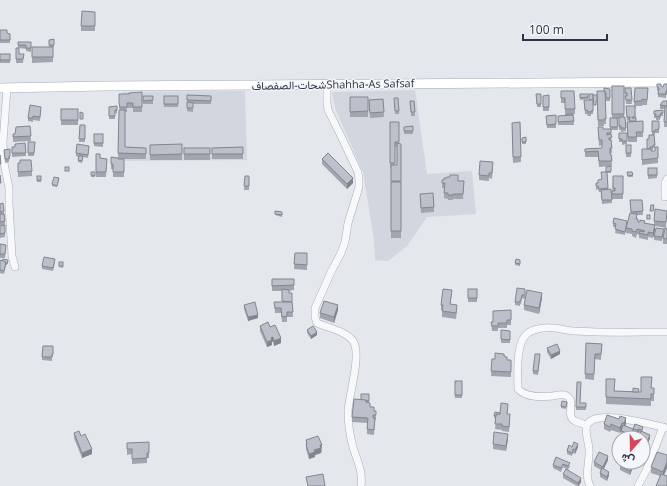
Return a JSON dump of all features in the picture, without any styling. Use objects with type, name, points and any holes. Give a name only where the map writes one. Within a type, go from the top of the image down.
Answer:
[{"type":"main road","name":"شحات-الصفصافShahha-As Safsaf","points":[[3,88],[667,82]]},
{"type":"street","points":[[327,85],[328,110],[358,172],[359,187],[348,223],[345,242],[315,308],[315,317],[317,323],[346,335],[353,341],[356,349],[348,410],[350,435],[360,467],[362,479],[361,486]]},
{"type":"street","points":[[3,88],[4,163],[9,188],[12,256],[16,267]]},
{"type":"street","points":[[665,197],[665,183],[667,179]]},
{"type":"street","points":[[587,425],[574,421],[570,414],[570,398],[567,396],[562,394],[543,397],[536,396],[525,394],[520,392],[518,389],[519,349],[523,340],[528,334],[546,328],[594,332],[667,332]]},
{"type":"street","points":[[590,486],[587,475],[589,448],[586,429],[587,425],[595,419],[608,417],[621,418],[665,428],[638,486]]},
{"type":"shaded area","points":[[415,90],[427,174],[472,171],[476,214],[427,217],[407,246],[388,261],[375,260],[374,240],[363,172],[335,108],[332,92]]},
{"type":"shaded area","points":[[245,91],[247,160],[124,161],[122,92]]},
{"type":"building","points":[[82,11],[95,12],[95,26],[81,26]]},
{"type":"building","points":[[0,30],[7,30],[7,33],[10,34],[10,40],[0,40]]},
{"type":"building","points":[[54,39],[54,45],[49,45],[49,40]]},
{"type":"building","points":[[18,42],[31,42],[31,48],[26,48],[26,45],[18,45]]},
{"type":"building","points":[[32,47],[53,47],[53,57],[32,57]]},
{"type":"building","points":[[16,48],[19,48],[19,54],[24,54],[23,59],[16,59]]},
{"type":"building","points":[[0,54],[10,54],[10,60],[0,60]]},
{"type":"building","points":[[657,84],[661,84],[663,87],[664,84],[667,84],[666,94],[658,94],[659,88],[657,87]]},
{"type":"building","points":[[612,86],[624,86],[624,114],[612,114]]},
{"type":"building","points":[[604,88],[610,89],[610,98],[606,98]]},
{"type":"building","points":[[625,88],[631,88],[632,100],[626,100],[625,96],[627,96],[627,93],[625,93]]},
{"type":"building","points":[[635,88],[648,88],[647,100],[642,99],[642,101],[634,102]]},
{"type":"building","points":[[561,91],[574,91],[575,109],[565,109],[565,98],[561,98]]},
{"type":"building","points":[[597,91],[605,91],[606,119],[604,120],[598,120]]},
{"type":"building","points":[[142,92],[142,107],[133,107],[133,103],[127,103],[127,107],[120,107],[119,94]]},
{"type":"building","points":[[536,94],[541,94],[541,104],[537,104]]},
{"type":"building","points":[[580,94],[588,94],[588,97],[580,98]]},
{"type":"building","points":[[589,94],[593,94],[593,100],[589,100]]},
{"type":"building","points":[[187,95],[211,96],[211,101],[187,100]]},
{"type":"building","points":[[549,95],[549,107],[543,107],[543,96]]},
{"type":"building","points":[[593,95],[597,95],[596,105],[594,105]]},
{"type":"building","points":[[143,96],[153,96],[153,100],[143,101]]},
{"type":"building","points":[[164,96],[178,96],[178,104],[164,104]]},
{"type":"building","points":[[350,97],[368,97],[368,111],[350,112]]},
{"type":"building","points":[[394,98],[398,98],[399,111],[395,111]]},
{"type":"building","points":[[383,99],[384,112],[370,113],[369,100]]},
{"type":"building","points":[[584,100],[593,100],[593,111],[588,112],[585,110]]},
{"type":"building","points":[[410,101],[414,101],[415,112],[411,112]]},
{"type":"building","points":[[663,101],[667,101],[667,106],[660,105]]},
{"type":"building","points":[[187,102],[193,103],[193,108],[187,108]]},
{"type":"building","points":[[30,105],[41,107],[40,117],[33,116],[33,118],[28,118]]},
{"type":"building","points":[[117,106],[115,116],[109,116],[109,107]]},
{"type":"building","points":[[626,106],[635,106],[635,117],[632,118],[636,118],[636,121],[629,121],[630,117],[627,117]]},
{"type":"building","points":[[665,106],[667,106],[667,122],[664,122]]},
{"type":"building","points":[[61,109],[78,109],[78,120],[61,120]]},
{"type":"building","points":[[119,110],[125,110],[125,147],[146,148],[146,154],[118,153]]},
{"type":"building","points":[[663,110],[663,113],[660,114],[660,116],[656,117],[654,111]]},
{"type":"building","points":[[80,112],[83,113],[83,119],[80,119]]},
{"type":"building","points":[[556,115],[556,124],[547,125],[546,116]]},
{"type":"building","points":[[573,115],[574,121],[558,122],[558,116]]},
{"type":"building","points":[[619,117],[625,117],[626,128],[621,128],[621,126],[619,126]]},
{"type":"building","points":[[610,118],[617,118],[618,127],[610,127]]},
{"type":"building","points":[[643,121],[643,132],[636,132],[637,137],[628,137],[627,122]]},
{"type":"building","points":[[652,121],[659,121],[659,129],[652,132]]},
{"type":"building","points":[[390,122],[399,122],[399,142],[395,142],[395,163],[390,163]]},
{"type":"building","points":[[520,122],[521,157],[513,157],[512,123]]},
{"type":"building","points":[[80,125],[85,125],[85,139],[79,139]]},
{"type":"building","points":[[30,126],[31,136],[13,137],[16,127]]},
{"type":"building","points":[[413,126],[413,131],[404,131],[404,127]]},
{"type":"building","points":[[598,127],[603,127],[603,129],[611,129],[611,133],[607,133],[607,135],[611,134],[612,137],[609,138],[609,140],[611,140],[612,148],[610,148],[610,154],[612,161],[599,161],[598,151],[585,152],[585,149],[602,148],[602,140],[599,140]]},
{"type":"building","points":[[619,133],[627,133],[627,141],[622,141],[622,139],[619,139]]},
{"type":"building","points":[[94,134],[103,134],[103,143],[94,143]]},
{"type":"building","points":[[649,135],[654,135],[655,145],[650,147],[650,149],[647,149],[647,139],[649,139]]},
{"type":"building","points":[[526,137],[526,142],[522,142],[522,138]]},
{"type":"building","points":[[28,142],[35,142],[34,153],[28,153]]},
{"type":"building","points":[[25,143],[26,153],[12,153],[12,147],[15,147],[15,144]]},
{"type":"building","points":[[397,143],[401,144],[401,181],[391,181],[391,165],[397,165]]},
{"type":"building","points":[[77,144],[89,146],[88,155],[76,153]]},
{"type":"building","points":[[182,144],[182,154],[150,155],[150,145]]},
{"type":"building","points":[[626,145],[631,145],[631,153],[626,153]]},
{"type":"building","points":[[243,147],[243,154],[212,154],[212,148]]},
{"type":"building","points":[[655,147],[658,147],[658,158],[642,160],[642,149],[651,149],[651,151],[655,151]]},
{"type":"building","points":[[184,148],[210,148],[210,154],[184,154]]},
{"type":"building","points":[[10,149],[9,159],[5,159],[4,150]]},
{"type":"building","points":[[328,153],[353,178],[347,184],[322,159]]},
{"type":"building","points":[[96,154],[100,154],[100,158],[107,159],[106,172],[96,172]]},
{"type":"building","points":[[79,156],[83,156],[82,161],[78,160]]},
{"type":"building","points":[[111,157],[124,159],[124,172],[113,172]]},
{"type":"building","points":[[20,160],[31,160],[32,171],[18,172],[18,163],[20,163]]},
{"type":"building","points":[[480,161],[493,162],[492,173],[489,173],[489,176],[479,175]]},
{"type":"building","points":[[611,166],[611,171],[606,172],[606,167]]},
{"type":"building","points":[[65,167],[69,167],[69,171],[65,171]]},
{"type":"building","points":[[648,168],[657,168],[657,175],[648,175]]},
{"type":"building","points":[[91,172],[95,172],[95,176],[91,175]]},
{"type":"building","points":[[601,172],[607,172],[608,188],[599,189],[598,186],[596,186],[598,180],[602,179]]},
{"type":"building","points":[[627,172],[632,172],[633,175],[628,176]]},
{"type":"building","points":[[450,175],[458,175],[458,181],[464,181],[463,194],[448,195],[448,193],[444,193],[445,183],[442,183],[442,180],[450,177]]},
{"type":"building","points":[[37,176],[41,176],[41,180],[37,180]]},
{"type":"building","points":[[245,176],[249,176],[249,186],[244,186]]},
{"type":"building","points":[[613,176],[623,176],[623,194],[612,194],[612,191],[615,191],[615,188],[613,188]]},
{"type":"building","points":[[54,177],[59,178],[57,186],[52,184]]},
{"type":"building","points":[[391,182],[401,182],[401,231],[391,231]]},
{"type":"building","points":[[611,189],[612,200],[602,200],[601,190]]},
{"type":"building","points":[[433,193],[434,207],[421,208],[420,194]]},
{"type":"building","points":[[630,200],[642,200],[643,211],[631,212]]},
{"type":"building","points":[[3,203],[4,211],[0,212],[0,204]]},
{"type":"building","points":[[651,205],[654,205],[653,211],[650,211]]},
{"type":"building","points":[[655,209],[667,211],[666,222],[654,221]]},
{"type":"building","points":[[275,211],[282,212],[282,215],[275,214]]},
{"type":"building","points":[[630,213],[637,214],[636,219],[638,219],[638,222],[640,222],[640,220],[645,221],[644,223],[655,225],[653,233],[648,232],[648,235],[639,233],[640,231],[645,231],[637,229],[636,232],[632,231],[632,229],[626,228]]},
{"type":"building","points":[[0,214],[4,214],[5,221],[0,222]]},
{"type":"building","points":[[647,215],[650,215],[650,219],[647,219]]},
{"type":"building","points":[[614,218],[627,221],[625,232],[615,229],[616,224],[613,223]]},
{"type":"building","points":[[5,225],[5,233],[0,234],[0,226]]},
{"type":"building","points":[[656,228],[664,229],[662,237],[654,236]]},
{"type":"building","points":[[665,228],[667,229],[667,239],[663,238]]},
{"type":"building","points":[[0,244],[6,245],[5,254],[0,254]]},
{"type":"building","points":[[295,253],[307,253],[307,265],[294,264]]},
{"type":"building","points":[[44,257],[55,259],[53,268],[42,266]]},
{"type":"building","points":[[3,259],[8,260],[7,264],[5,263],[6,262],[2,261]]},
{"type":"building","points":[[516,259],[520,260],[520,264],[515,263]]},
{"type":"building","points":[[0,260],[6,262],[4,271],[0,270]]},
{"type":"building","points":[[59,262],[63,262],[63,266],[59,266]]},
{"type":"building","points":[[272,279],[294,279],[294,285],[272,286]]},
{"type":"building","points":[[517,288],[525,289],[525,295],[522,295],[520,302],[515,302]]},
{"type":"building","points":[[282,289],[289,290],[289,293],[292,293],[292,302],[282,301]]},
{"type":"building","points":[[443,289],[452,290],[450,304],[457,305],[456,313],[442,311],[443,305],[441,305]]},
{"type":"building","points":[[468,289],[477,289],[477,298],[468,298]]},
{"type":"building","points":[[527,290],[542,293],[539,308],[524,305]]},
{"type":"building","points":[[324,301],[338,305],[334,317],[320,313]]},
{"type":"building","points":[[255,302],[258,315],[248,317],[244,305]]},
{"type":"building","points":[[274,302],[292,302],[293,312],[287,312],[287,316],[282,317],[281,308],[275,308]]},
{"type":"building","points":[[511,310],[511,320],[507,320],[507,323],[498,323],[498,326],[492,326],[491,322],[493,322],[493,311]]},
{"type":"building","points":[[268,322],[270,327],[275,325],[281,338],[274,341],[273,337],[271,338],[272,340],[267,342],[260,326]]},
{"type":"building","points":[[313,326],[317,332],[311,336],[307,330]]},
{"type":"building","points":[[501,330],[510,331],[510,340],[501,339]]},
{"type":"building","points":[[586,343],[602,344],[601,354],[595,354],[594,374],[585,374]]},
{"type":"building","points":[[557,344],[560,351],[551,355],[547,348]]},
{"type":"building","points":[[43,346],[53,346],[52,357],[42,357]]},
{"type":"building","points":[[495,353],[504,354],[505,357],[507,357],[507,360],[511,360],[511,372],[491,371],[492,359],[495,359]]},
{"type":"building","points":[[535,354],[540,354],[538,371],[533,371]]},
{"type":"building","points":[[641,377],[652,377],[651,388],[654,388],[654,394],[651,394],[651,399],[606,397],[606,379],[615,379],[614,391],[641,392]]},
{"type":"building","points":[[455,381],[462,381],[462,395],[455,395]]},
{"type":"building","points":[[577,382],[581,382],[580,403],[586,403],[586,407],[576,407]]},
{"type":"building","points":[[633,388],[639,389],[638,392],[633,392]]},
{"type":"building","points":[[361,394],[369,394],[369,401],[361,400]]},
{"type":"building","points":[[354,399],[366,400],[366,402],[370,403],[370,407],[374,407],[376,415],[373,415],[373,418],[375,418],[374,430],[367,429],[368,418],[352,417]]},
{"type":"building","points":[[562,401],[567,402],[566,407],[561,406]]},
{"type":"building","points":[[501,403],[508,404],[507,414],[510,414],[509,427],[502,426],[502,424],[495,424],[496,414],[500,414]]},
{"type":"building","points":[[495,412],[500,414],[496,414],[496,416],[494,416]]},
{"type":"building","points":[[607,415],[619,419],[620,416],[626,418],[620,428],[611,424],[610,427],[604,424]]},
{"type":"building","points":[[635,424],[643,427],[642,430],[633,429]]},
{"type":"building","points":[[623,425],[633,429],[633,430],[621,430]]},
{"type":"building","points":[[79,431],[81,436],[85,434],[92,449],[82,453],[74,433]]},
{"type":"building","points":[[494,432],[508,434],[506,446],[493,444]]},
{"type":"building","points":[[318,436],[322,445],[320,445],[321,448],[314,450],[315,452],[309,454],[306,440]]},
{"type":"building","points":[[149,442],[149,453],[147,453],[147,458],[132,459],[132,449],[127,449],[127,443]]},
{"type":"building","points":[[574,442],[578,444],[575,450],[573,449],[572,453],[567,451],[569,445],[572,447]]},
{"type":"building","points":[[599,452],[608,456],[603,467],[594,462]]},
{"type":"building","points":[[657,452],[667,455],[667,462],[663,472],[651,467]]},
{"type":"building","points":[[556,457],[570,463],[568,466],[563,464],[561,468],[553,465]]},
{"type":"building","points":[[602,468],[609,472],[607,477],[600,473]]},
{"type":"building","points":[[566,469],[581,478],[578,483],[563,474]]},
{"type":"building","points":[[323,474],[325,486],[308,486],[306,477]]},
{"type":"building","points":[[661,474],[667,476],[667,486],[656,486]]}]
